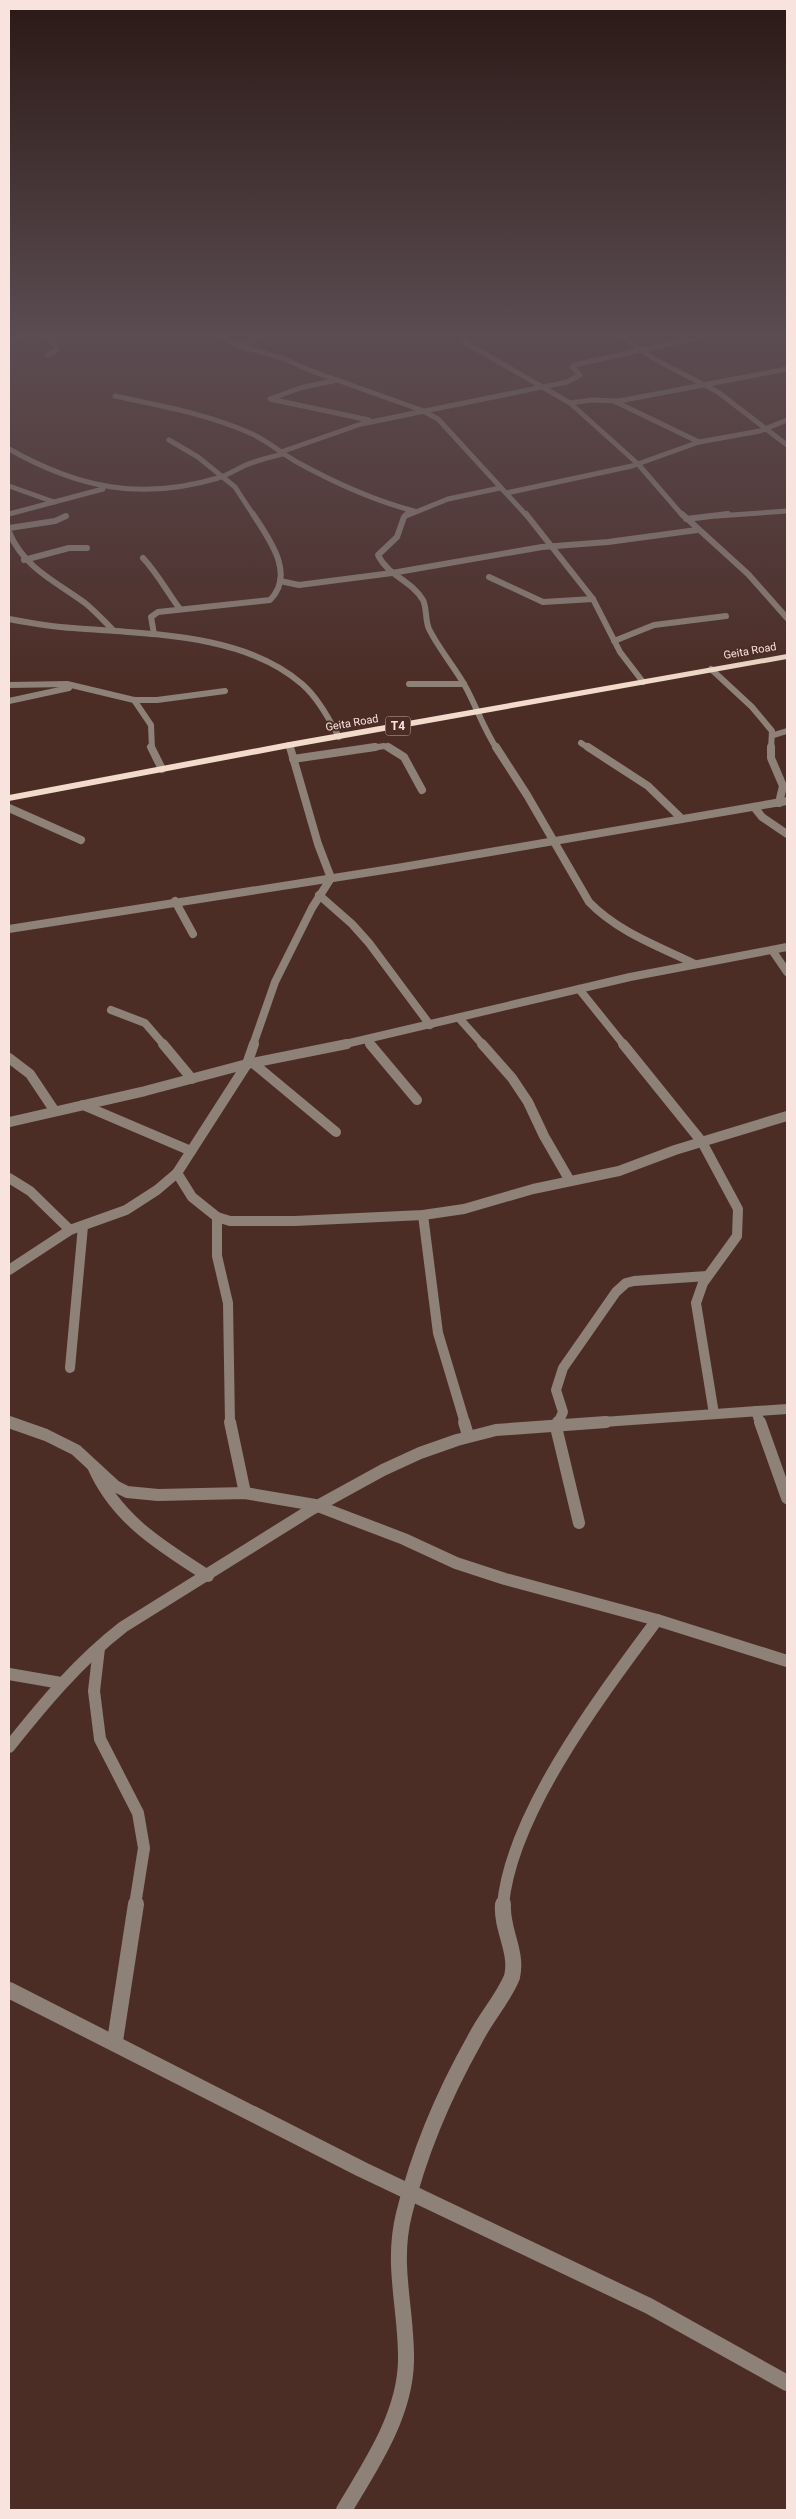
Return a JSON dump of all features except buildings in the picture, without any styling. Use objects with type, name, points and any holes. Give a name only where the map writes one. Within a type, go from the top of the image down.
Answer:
[{"type":"highway","name":"Geita Road","points":[[9,798],[289,745],[787,656]]},
{"type":"street","points":[[11,451],[55,474],[106,488],[156,490],[221,477],[250,463],[288,451]]},
{"type":"street","points":[[154,634],[151,617],[158,612],[270,600],[278,592],[281,568],[272,543],[235,487],[187,451]]},
{"type":"street","points":[[278,451],[334,482],[383,502],[414,511]]},
{"type":"street","points":[[467,451],[506,493],[593,599],[614,641],[643,682]]},
{"type":"street","points":[[623,451],[638,464],[686,520],[748,574],[787,618]]},
{"type":"street","points":[[506,493],[638,464],[675,451]]},
{"type":"street","points":[[9,459],[20,456]]},
{"type":"street","points":[[9,486],[54,502]]},
{"type":"street","points":[[9,514],[106,488]]},
{"type":"street","points":[[500,488],[448,499],[414,511],[404,517],[397,537],[378,555],[380,561],[392,573],[412,585],[424,602],[426,622],[437,645],[464,684],[476,712],[589,902],[598,913],[614,924],[695,964]]},
{"type":"street","points":[[686,520],[761,510],[787,511]]},
{"type":"street","points":[[9,528],[55,521],[66,516]]},
{"type":"street","points":[[280,581],[299,586],[392,573],[550,546],[608,542],[698,530]]},
{"type":"street","points":[[9,532],[11,545],[24,560],[62,590],[85,603],[114,630]]},
{"type":"street","points":[[24,560],[69,548],[86,548]]},
{"type":"street","points":[[143,558],[159,575],[163,587],[180,609]]},
{"type":"street","points":[[489,577],[543,602],[593,599]]},
{"type":"street","points":[[614,641],[628,633],[659,624],[726,616]]},
{"type":"street","points":[[9,619],[82,629],[154,634],[231,650],[279,669],[304,685],[325,713],[339,737]]},
{"type":"street","points":[[711,669],[761,716],[774,735],[771,758],[783,786],[779,803]]},
{"type":"street","points":[[9,685],[47,683],[76,686],[134,700],[157,700],[226,691]]},
{"type":"street","points":[[409,684],[464,684]]},
{"type":"street","points":[[9,701],[76,686]]},
{"type":"street","points":[[134,700],[151,724],[148,736],[150,745],[162,769]]},
{"type":"street","points":[[774,735],[787,731]]},
{"type":"street","points":[[581,743],[648,786],[682,820]]},
{"type":"street","points":[[289,745],[318,844],[331,878]]},
{"type":"street","points":[[293,759],[384,746],[393,747],[406,760],[422,790]]},
{"type":"street","points":[[9,929],[175,901],[331,878],[787,801]]},
{"type":"street","points":[[754,807],[762,818],[787,834]]},
{"type":"street","points":[[9,808],[81,840]]},
{"type":"street","points":[[9,1270],[70,1230],[126,1210],[157,1190],[177,1172],[250,1064],[275,982],[319,895],[331,878]]},
{"type":"street","points":[[319,895],[352,924],[369,943],[430,1026]]},
{"type":"street","points":[[175,901],[193,934]]},
{"type":"street","points":[[9,1122],[250,1064],[430,1026],[579,989],[787,946]]},
{"type":"street","points":[[772,950],[787,972]]},
{"type":"street","points":[[579,989],[627,1052],[702,1142],[734,1200],[740,1220],[737,1236],[698,1288],[696,1303],[714,1414]]},
{"type":"street","points":[[111,1010],[145,1023],[192,1079]]},
{"type":"street","points":[[459,1018],[512,1078],[570,1181]]},
{"type":"street","points":[[367,1040],[417,1100]]},
{"type":"street","points":[[9,1058],[30,1074],[54,1110]]},
{"type":"street","points":[[250,1064],[336,1132]]},
{"type":"street","points":[[83,1105],[191,1151]]},
{"type":"street","points":[[177,1172],[182,1184],[192,1197],[217,1218],[238,1222],[423,1215],[464,1209],[570,1181],[619,1171],[702,1142],[787,1116]]},
{"type":"street","points":[[9,1178],[30,1190],[70,1230]]},
{"type":"street","points":[[423,1215],[438,1333],[468,1435]]},
{"type":"street","points":[[217,1218],[217,1256],[228,1303],[230,1427],[245,1493]]},
{"type":"street","points":[[70,1368],[83,1226]]},
{"type":"street","points":[[579,1523],[556,1427],[563,1412],[556,1390],[563,1368],[622,1286],[634,1281],[707,1276]]},
{"type":"street","points":[[9,1747],[61,1682],[99,1648],[145,1612],[208,1576],[315,1505],[368,1478],[468,1435],[496,1430],[787,1409]]},
{"type":"street","points":[[756,1412],[787,1498]]},
{"type":"street","points":[[9,1422],[46,1435],[76,1450],[114,1486],[127,1492],[158,1495],[245,1493],[315,1505],[404,1538],[456,1563],[559,1595],[657,1620],[787,1661]]},
{"type":"street","points":[[93,1465],[99,1484],[113,1504],[130,1522],[162,1547],[208,1576]]},
{"type":"street","points":[[344,2510],[364,2476],[398,2408],[403,2386],[406,2365],[405,2332],[397,2253],[409,2193],[432,2127],[453,2079],[478,2032],[506,1990],[513,1975],[515,1952],[504,1924],[504,1898],[509,1874],[524,1830],[551,1777],[580,1728],[657,1620]]},
{"type":"street","points":[[99,1648],[94,1691],[100,1739],[138,1813],[144,1848],[115,2041]]},
{"type":"street","points":[[9,1674],[61,1682]]},
{"type":"street","points":[[9,1990],[115,2041],[409,2193],[630,2298],[742,2354],[787,2383]]}]
